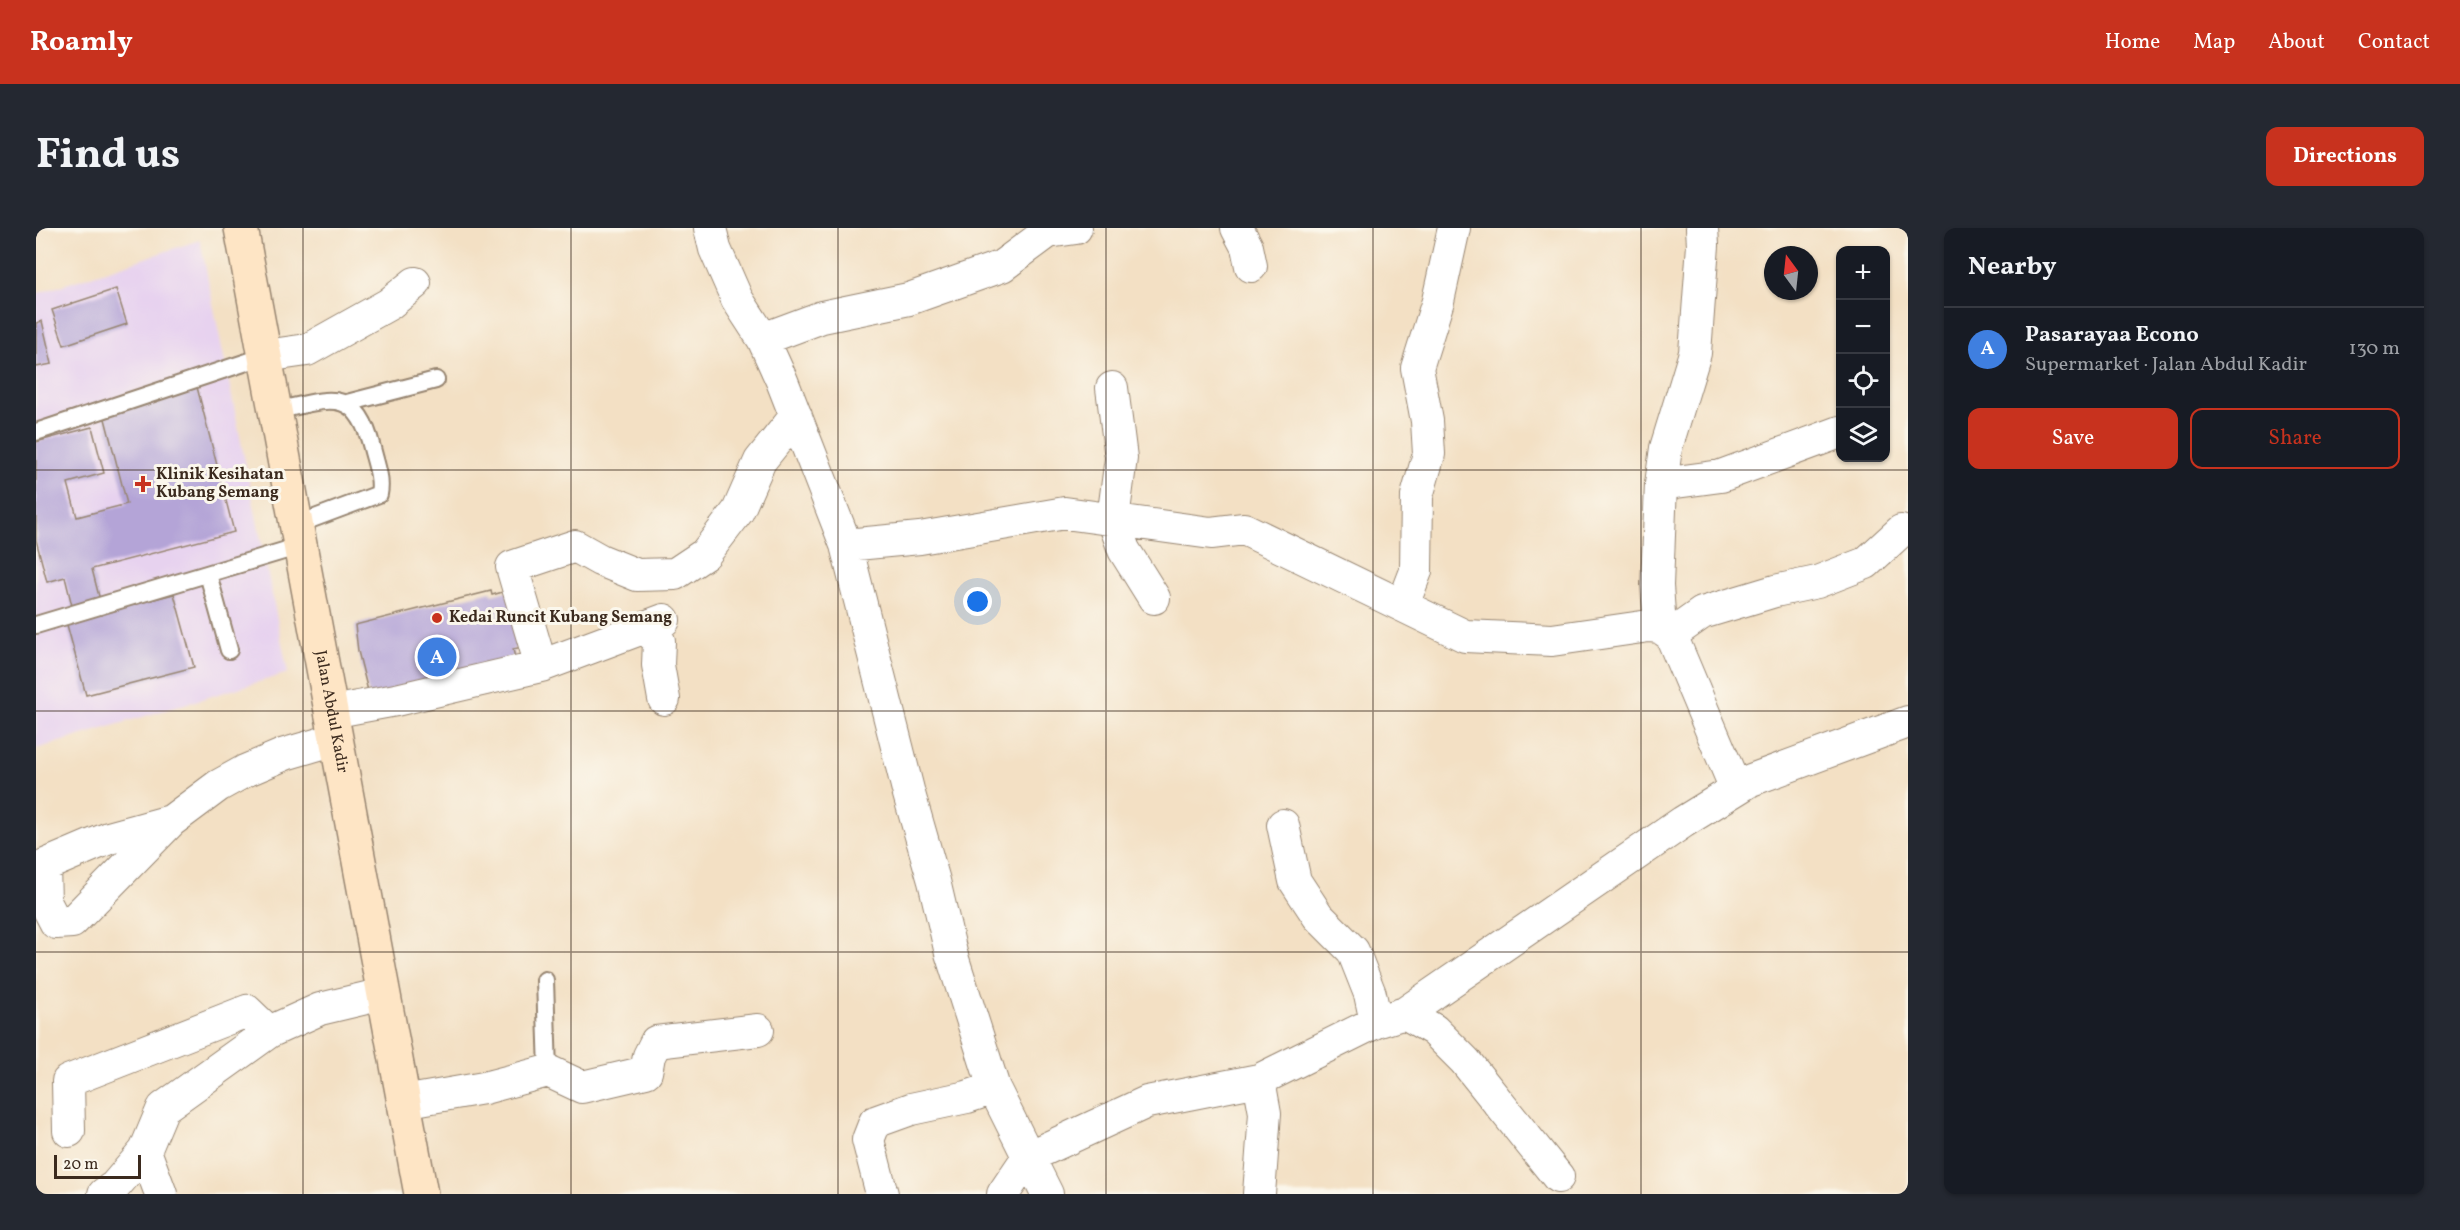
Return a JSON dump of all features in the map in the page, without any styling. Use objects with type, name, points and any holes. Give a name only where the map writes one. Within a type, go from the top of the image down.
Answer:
[{"type":"main road","name":"Jalan Abdul Kadir","points":[[241,228],[421,1194]]},
{"type":"street","points":[[710,228],[715,249],[737,299],[763,339],[796,416],[846,545],[951,953],[994,1088],[1047,1194]]},
{"type":"street","points":[[763,339],[822,317],[909,299],[1002,266],[1048,232],[1076,228]]},
{"type":"street","points":[[1237,228],[1247,247],[1251,266]]},
{"type":"street","points":[[1403,605],[1416,571],[1416,496],[1429,454],[1427,422],[1417,368],[1438,301],[1454,228]]},
{"type":"street","points":[[1702,228],[1703,245],[1695,353],[1666,448],[1661,484],[1657,586],[1666,631],[1736,789]]},
{"type":"street","points":[[265,356],[307,350],[389,304],[415,283]]},
{"type":"street","points":[[1112,388],[1121,458],[1113,519],[1124,550],[1154,598]]},
{"type":"street","points":[[541,666],[512,567],[575,546],[600,560],[638,575],[675,574],[705,554],[738,511],[760,461],[796,416]]},
{"type":"street","points":[[1661,484],[1721,476],[1836,433]]},
{"type":"street","points":[[846,545],[920,538],[1065,513],[1211,532],[1244,529],[1465,636],[1552,640],[1649,627],[1666,631],[1702,613],[1775,591],[1817,582],[1866,563],[1901,531]]},
{"type":"street","points":[[171,821],[109,838],[40,868],[45,902],[56,923],[72,922],[171,821],[218,786],[245,771],[285,754],[333,725],[396,700],[541,666],[654,623],[659,641],[658,665],[664,699]]},
{"type":"street","points":[[1003,1194],[1028,1157],[1147,1102],[1259,1080],[1376,1022],[1406,1013],[1683,822],[1751,780],[1908,723]]},
{"type":"street","points":[[1282,825],[1295,880],[1318,916],[1353,951],[1370,994],[1376,1022]]},
{"type":"street","points":[[104,1194],[115,1186],[145,1151],[163,1108],[269,1032],[321,1009],[384,994]]},
{"type":"street","points":[[69,1131],[68,1081],[247,1011],[269,1032]]},
{"type":"street","points":[[1406,1013],[1434,1030],[1465,1061],[1558,1178]]},
{"type":"street","points":[[404,1102],[484,1088],[548,1071],[582,1087],[646,1072],[649,1056],[656,1042],[758,1030]]},
{"type":"street","points":[[1259,1080],[1265,1113],[1259,1194]]},
{"type":"street","points":[[882,1194],[868,1140],[875,1122],[910,1108],[967,1097],[994,1088]]},
{"type":"street","points":[[145,1151],[161,1194]]},
{"type":"lane","points":[[36,432],[265,356]]},
{"type":"lane","points":[[275,411],[332,399],[347,403],[436,380]]},
{"type":"lane","points":[[37,621],[208,574],[298,536],[379,494],[381,484],[367,427],[347,403]]},
{"type":"lane","points":[[208,574],[229,650]]},
{"type":"lane","points":[[545,980],[548,1071]]},
{"type":"shaded area","name":"Klinik Kesihatan Kubang Semang","points":[[200,240],[288,673],[36,749],[36,294]]},
{"type":"building","points":[[116,289],[127,324],[64,345],[52,310]]},
{"type":"building","points":[[42,321],[52,364],[36,367],[36,323]]},
{"type":"building","points":[[197,387],[234,532],[92,569],[103,612],[174,594],[194,667],[86,695],[66,621],[75,618],[65,577],[47,582],[36,540],[36,442],[92,427],[104,473],[68,483],[77,517],[127,504],[103,411]]},
{"type":"building","points":[[510,590],[527,646],[513,649],[516,663],[370,699],[358,651],[355,625],[491,591],[492,595]]},
{"type":"place","name":"Klinik Kesihatan Kubang Semang","points":[[143,484]]},
{"type":"place","name":"Kedai Runcit Kubang Semang","points":[[437,618]]},
{"type":"place","name":"Pasarayaa Econo","points":[[437,657]]}]
